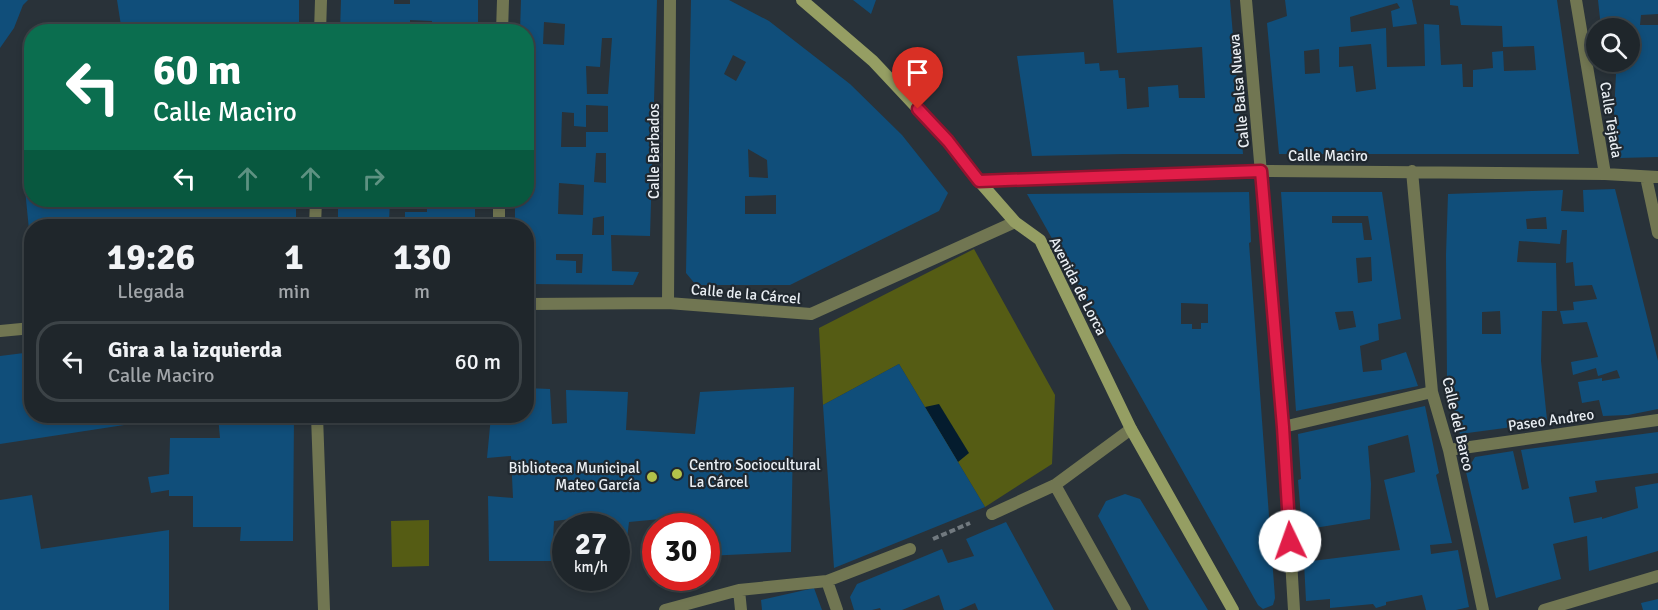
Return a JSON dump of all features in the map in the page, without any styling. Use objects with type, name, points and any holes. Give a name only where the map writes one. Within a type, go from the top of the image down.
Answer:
[{"type":"street","points":[[320,24],[321,0]]},
{"type":"street","points":[[502,24],[503,0]]},
{"type":"street","name":"Calle Barbados","points":[[668,303],[670,0]]},
{"type":"street","name":"Avenida de Lorca","points":[[802,0],[873,61],[948,141],[979,181],[1016,222],[1040,240],[1131,429],[1233,610]]},
{"type":"street","name":"Calle Balsa Nueva","points":[[1246,0],[1283,427],[1294,610]]},
{"type":"street","name":"Calle Tejada","points":[[1576,0],[1605,174]]},
{"type":"street","name":"Calle Maciro","points":[[979,181],[1261,171],[1412,171],[1605,174],[1652,177]]},
{"type":"street","name":"Calle del Barco","points":[[1412,171],[1432,392],[1449,450],[1483,610]]},
{"type":"street","points":[[1652,177],[1658,233]]},
{"type":"street","name":"Calle de la Cárcel","points":[[534,304],[668,303],[811,314],[1016,222]]},
{"type":"street","points":[[0,332],[24,329]]},
{"type":"street","points":[[1283,427],[1432,392]]},
{"type":"street","name":"Paseo Andreo","points":[[1449,450],[1658,420]]},
{"type":"street","points":[[317,423],[324,610]]},
{"type":"street","points":[[992,514],[1055,485],[1131,429]]},
{"type":"street","points":[[1055,485],[1125,610]]},
{"type":"street","points":[[665,610],[739,590],[827,581],[910,549]]},
{"type":"street","points":[[1544,610],[1658,576]]},
{"type":"street","points":[[827,581],[837,610]]},
{"type":"street","points":[[739,590],[741,610]]},
{"type":"path","points":[[910,549],[992,514]]},
{"type":"green space","points":[[974,249],[1055,395],[1052,464],[985,507],[899,364],[823,405],[819,328]]},
{"type":"green space","points":[[429,520],[429,566],[392,567],[391,521]]},
{"type":"water","points":[[939,404],[969,453],[958,462],[925,407]]},
{"type":"building","points":[[0,0],[28,0],[23,5],[14,28],[0,48]]},
{"type":"building","points":[[117,0],[299,0],[299,24],[121,24]]},
{"type":"building","points":[[341,0],[394,0],[394,4],[410,4],[410,0],[478,0],[478,24],[432,24],[432,21],[410,20],[410,24],[340,24]]},
{"type":"building","points":[[521,0],[657,0],[650,236],[611,235],[612,271],[639,272],[633,285],[534,284],[534,219],[515,219],[515,207],[534,207],[534,24],[520,24]],"holes":[[[544,22],[565,24],[564,45],[543,44]],[[602,38],[612,38],[608,94],[587,94],[586,66],[600,67]],[[586,105],[608,106],[608,132],[586,132],[586,147],[561,147],[562,112],[574,113],[574,126],[586,127]],[[596,153],[606,153],[606,183],[594,182]],[[559,183],[584,185],[583,215],[558,214]],[[604,216],[604,235],[592,235],[593,218]],[[556,254],[583,254],[582,273],[576,273],[576,261],[556,260]]]},
{"type":"building","points":[[691,0],[729,0],[769,21],[850,84],[902,135],[948,193],[939,211],[790,285],[696,285],[686,273]],"holes":[[[733,55],[746,62],[736,81],[724,74]],[[748,149],[767,160],[768,178],[749,177]],[[776,195],[776,214],[745,214],[745,196]]]},
{"type":"building","points":[[853,0],[876,0],[871,14]]},
{"type":"building","points":[[1113,0],[1230,0],[1243,154],[1032,156],[1017,56],[1084,52],[1085,64],[1099,63],[1100,71],[1118,70],[1119,78],[1125,78],[1127,109],[1149,107],[1148,87],[1178,85],[1179,98],[1205,98],[1202,47],[1117,53]]},
{"type":"building","points":[[1285,0],[1412,0],[1417,24],[1393,27],[1391,11],[1400,8],[1397,3],[1350,17],[1351,32],[1386,28],[1387,67],[1425,66],[1424,24],[1439,25],[1441,65],[1462,64],[1463,87],[1473,87],[1473,70],[1493,68],[1492,52],[1503,51],[1504,71],[1536,70],[1534,46],[1503,47],[1502,26],[1461,25],[1458,6],[1450,5],[1450,0],[1557,0],[1579,154],[1279,154],[1267,23],[1287,16]],"holes":[[[1371,44],[1376,89],[1356,92],[1353,66],[1339,67],[1339,47]],[[1319,49],[1320,73],[1305,74],[1304,51]]]},
{"type":"building","points":[[1598,0],[1658,0],[1658,14],[1641,15],[1640,25],[1640,18],[1600,18]]},
{"type":"building","points":[[1640,25],[1658,25],[1658,157],[1619,158],[1614,113],[1616,74],[1614,72],[1640,72]]},
{"type":"building","points":[[1615,189],[1658,361],[1658,409],[1628,415],[1603,416],[1599,400],[1582,403],[1578,382],[1620,378],[1617,370],[1598,376],[1596,368],[1573,375],[1571,362],[1598,357],[1587,322],[1563,324],[1560,311],[1574,310],[1573,302],[1597,299],[1592,285],[1575,286],[1573,262],[1566,263],[1567,230],[1562,230],[1560,244],[1519,241],[1517,262],[1556,263],[1557,311],[1542,311],[1541,361],[1547,420],[1460,434],[1447,379],[1448,194],[1563,190],[1561,211],[1584,212],[1583,190]],"holes":[[[1546,217],[1547,229],[1527,229],[1526,219]],[[1500,311],[1501,334],[1482,334],[1482,312]]]},
{"type":"building","points":[[1249,192],[1251,242],[1249,243],[1275,598],[1273,605],[1263,609],[1258,605],[1027,194]],"holes":[[[1181,303],[1208,304],[1208,323],[1201,323],[1201,329],[1192,329],[1192,324],[1181,324]]]},
{"type":"building","points":[[1281,192],[1382,192],[1401,319],[1378,324],[1379,340],[1360,346],[1363,372],[1382,370],[1381,360],[1406,352],[1418,386],[1296,411]],"holes":[[[1332,216],[1368,216],[1372,240],[1364,240],[1362,223],[1332,223]],[[1371,257],[1372,281],[1358,283],[1356,258]],[[1353,311],[1356,327],[1339,330],[1335,312]]]},
{"type":"building","points":[[27,207],[296,207],[296,219],[28,219]]},
{"type":"building","points":[[338,207],[390,207],[389,219],[338,219]]},
{"type":"building","points":[[427,207],[475,207],[475,219],[405,219],[405,212],[427,212]]},
{"type":"building","points":[[24,353],[24,423],[137,423],[0,444],[0,356]]},
{"type":"building","points":[[899,364],[985,507],[834,568],[823,405]]},
{"type":"building","name":"Biblioteca Municipal Mateo García","points":[[794,387],[791,552],[720,555],[720,513],[642,513],[642,521],[630,522],[630,513],[552,513],[552,561],[489,561],[488,496],[513,498],[511,456],[487,458],[490,423],[534,423],[534,388],[550,389],[552,424],[567,423],[566,390],[628,392],[626,430],[695,434],[700,392]]},
{"type":"building","points":[[1425,406],[1439,473],[1436,475],[1452,543],[1430,545],[1431,554],[1458,550],[1469,607],[1456,610],[1426,610],[1422,595],[1386,602],[1386,605],[1376,608],[1373,604],[1330,608],[1330,599],[1306,601],[1304,562],[1400,550],[1384,480],[1415,472],[1408,435],[1368,446],[1371,484],[1370,519],[1302,530],[1298,480],[1301,479],[1298,434]]},
{"type":"building","points":[[219,423],[294,423],[293,541],[240,541],[241,527],[193,527],[193,496],[169,496],[169,490],[151,493],[148,477],[169,474],[170,438],[220,438]]},
{"type":"building","points":[[1658,432],[1658,473],[1595,481],[1597,492],[1569,497],[1574,523],[1602,517],[1602,519],[1638,508],[1635,487],[1658,483],[1658,551],[1589,571],[1587,536],[1553,544],[1561,579],[1496,598],[1466,472],[1475,457],[1513,451],[1522,490],[1529,488],[1521,450]]},
{"type":"building","points":[[1125,494],[1140,499],[1208,610],[1149,610],[1098,516],[1106,501]]},
{"type":"building","points":[[32,495],[41,549],[169,530],[169,610],[0,610],[0,500]]},
{"type":"building","points":[[1006,522],[1054,610],[978,610],[975,603],[959,610],[944,610],[939,595],[902,610],[881,610],[880,608],[854,610],[850,597],[857,584],[942,549],[948,563],[974,556],[966,539]]},
{"type":"building","points":[[814,588],[822,610],[762,610],[761,600]]},
{"type":"building","points":[[1658,599],[1658,610],[1643,610],[1641,603]]},
{"type":"place","name":"Centro Sociocultural La Cárcel","points":[[677,474]]},
{"type":"place","name":"Biblioteca Municipal Mateo García","points":[[652,477]]},
{"type":"route","points":[[918,109],[948,141],[979,181],[1261,171],[1283,427],[1290,541]]}]
